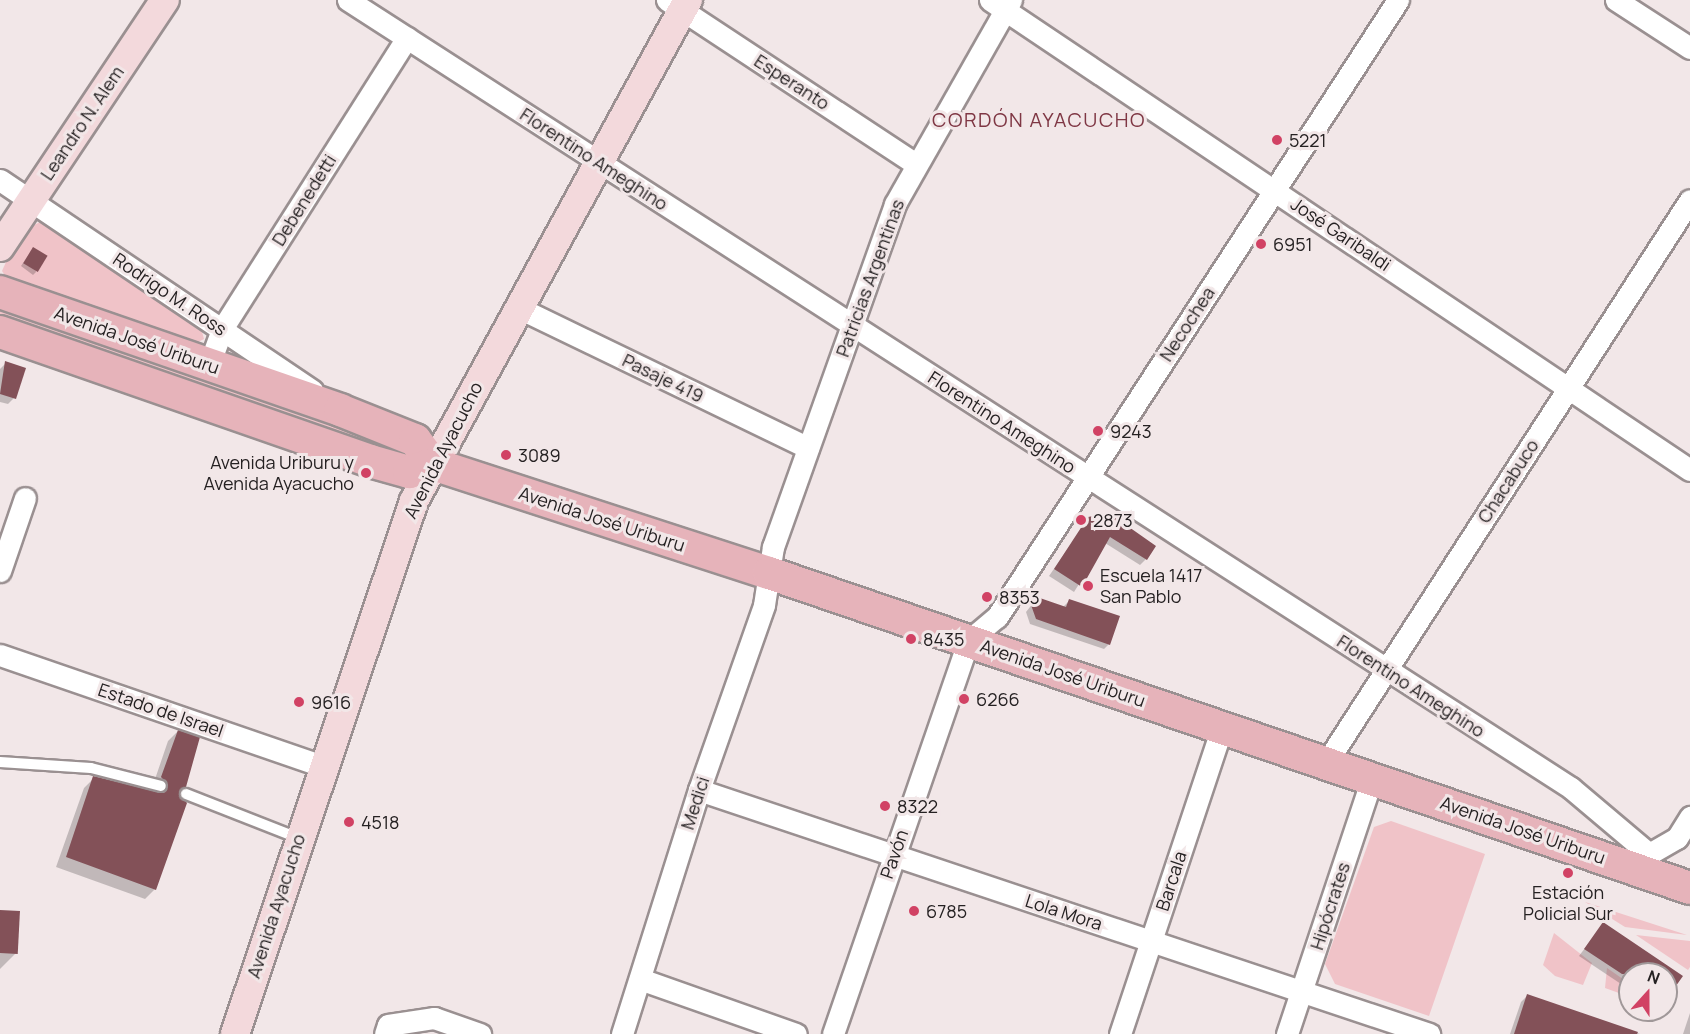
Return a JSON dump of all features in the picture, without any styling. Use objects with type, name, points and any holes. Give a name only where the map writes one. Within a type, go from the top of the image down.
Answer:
[{"type":"main road","name":"Leandro N. Alem","points":[[0,247],[165,0]]},
{"type":"main road","name":"Avenida Ayacucho","points":[[236,1034],[298,838],[414,501],[597,162],[679,3]]},
{"type":"main road","name":"Avenida José Uriburu","points":[[0,292],[340,410],[415,440],[436,459],[1326,763],[1647,863],[1690,888]]},
{"type":"main road","name":"Avenida José Uriburu","points":[[0,332],[370,461],[409,472],[436,459]]},
{"type":"street","name":"Florentino Ameghino","points":[[348,0],[1571,788],[1647,863]]},
{"type":"street","name":"Necochea","points":[[968,641],[997,617],[1398,0]]},
{"type":"street","points":[[1616,0],[1690,48]]},
{"type":"street","name":"Esperanto","points":[[679,3],[916,164]]},
{"type":"street","name":"José Garibaldi","points":[[1002,3],[1690,470]]},
{"type":"street","name":"Patricias Argentinas","points":[[769,573],[773,547],[895,204],[1002,3]]},
{"type":"street","name":"Debenedetti","points":[[209,365],[222,329],[407,38]]},
{"type":"street","name":"Rodrigo M. Ross","points":[[0,180],[340,410]]},
{"type":"street","name":"Chacabuco","points":[[1326,763],[1690,200]]},
{"type":"street","name":"Pasaje 419","points":[[519,308],[808,448]]},
{"type":"street","points":[[0,571],[25,498]]},
{"type":"street","name":"Medici","points":[[622,1034],[699,790],[764,605],[769,573]]},
{"type":"street","name":"Pavón","points":[[833,1034],[968,641]]},
{"type":"street","name":"Estado de Israel","points":[[0,655],[323,766]]},
{"type":"street","name":"Barcala","points":[[1120,1034],[1222,727]]},
{"type":"street","name":"Hipócrates","points":[[1287,1034],[1372,778]]},
{"type":"street","name":"Lola Mora","points":[[699,790],[1429,1034]]},
{"type":"street","points":[[1647,863],[1677,838],[1690,817]]},
{"type":"street","points":[[639,980],[796,1034]]},
{"type":"street","points":[[386,1030],[434,1018],[480,1034]]},
{"type":"lane","points":[[0,762],[91,768],[160,786]]},
{"type":"lane","points":[[186,794],[298,838]]},
{"type":"shaded area","points":[[40,222],[49,222],[201,328],[204,339],[190,346],[7,278],[2,271],[6,262],[32,226]]},
{"type":"shaded area","points":[[0,307],[326,413],[406,452],[403,456],[0,318]]},
{"type":"shaded area","points":[[1391,821],[1485,854],[1429,1016],[1335,984],[1325,964],[1374,827]]},
{"type":"shaded area","points":[[1585,902],[1687,935],[1625,927]]},
{"type":"shaded area","points":[[1554,933],[1592,963],[1583,985],[1555,976],[1543,965]]},
{"type":"shaded area","points":[[1636,935],[1690,941],[1690,967],[1688,970]]},
{"type":"shaded area","points":[[1607,968],[1618,976],[1618,993],[1605,988]]},
{"type":"building","points":[[33,247],[48,256],[38,272],[23,263]]},
{"type":"building","points":[[5,361],[26,368],[16,399],[0,394]]},
{"type":"building","points":[[1109,513],[1156,546],[1147,560],[1110,537],[1082,587],[1054,569],[1088,517]]},
{"type":"building","points":[[1037,597],[1066,607],[1069,599],[1120,616],[1110,645],[1036,619],[1031,605]]},
{"type":"building","points":[[178,730],[200,737],[186,787],[179,792],[187,803],[156,890],[66,857],[93,776],[164,793],[168,785],[161,777]]},
{"type":"building","points":[[0,910],[20,911],[18,954],[0,953]]},
{"type":"building","points":[[1603,922],[1662,962],[1618,962],[1618,971],[1584,949]]},
{"type":"building","points":[[1678,973],[1683,976],[1678,983]]},
{"type":"building","points":[[1527,994],[1638,1032],[1637,1034],[1514,1034]]},
{"type":"place","name":"5221","points":[[1277,140]]},
{"type":"place","name":"6951","points":[[1261,244]]},
{"type":"place","name":"9243","points":[[1098,431]]},
{"type":"place","name":"3089","points":[[506,455]]},
{"type":"place","name":"Avenida Uriburu y Avenida Ayacucho","points":[[366,473]]},
{"type":"place","name":"2873","points":[[1081,520]]},
{"type":"place","name":"Escuela 1417 San Pablo","points":[[1088,586]]},
{"type":"place","name":"8353","points":[[987,597]]},
{"type":"place","name":"8435","points":[[911,639]]},
{"type":"place","name":"6266","points":[[964,699]]},
{"type":"place","name":"9616","points":[[299,702]]},
{"type":"place","name":"8322","points":[[885,806]]},
{"type":"place","name":"4518","points":[[349,822]]},
{"type":"place","name":"Estación Policial Sur","points":[[1568,873]]},
{"type":"place","name":"6785","points":[[914,911]]},
{"type":"district","name":"CORDÓN AYACUCHO","points":[[1039,119]]}]
